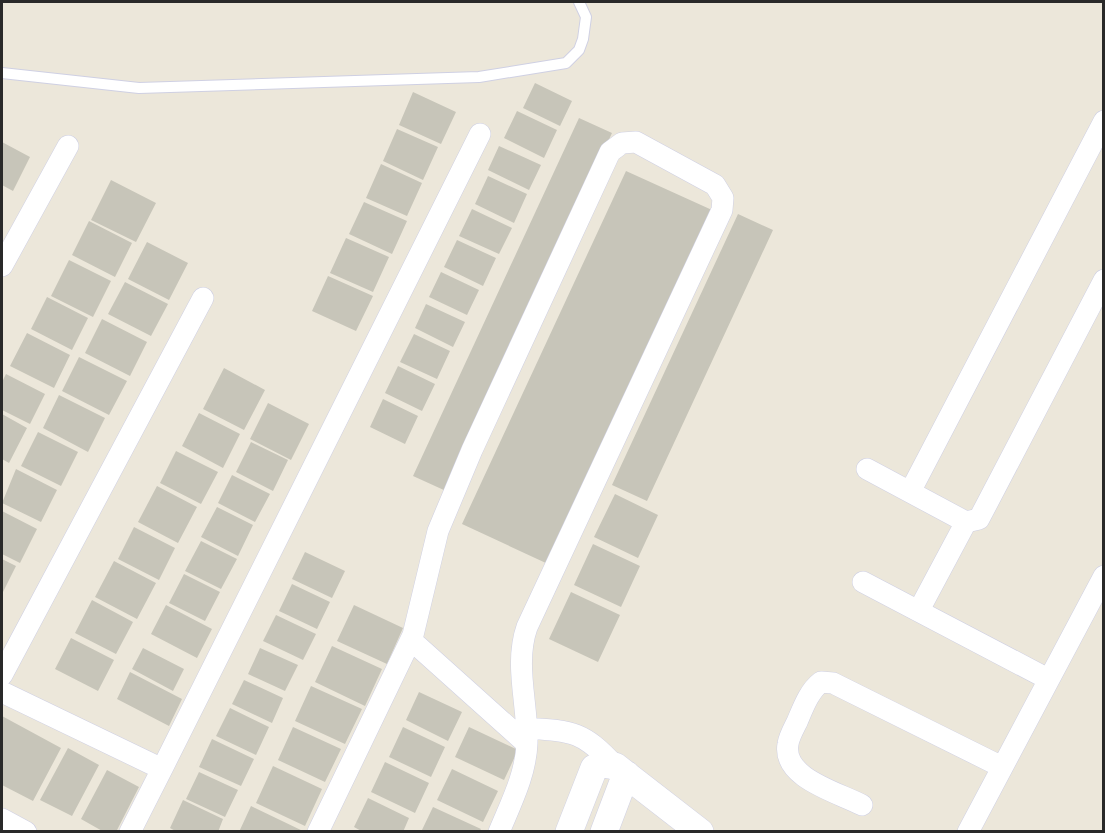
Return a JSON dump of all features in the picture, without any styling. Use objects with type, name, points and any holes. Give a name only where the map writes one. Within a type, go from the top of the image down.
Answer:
[{"type":"street","points":[[910,492],[1104,121]]},
{"type":"street","points":[[130,831],[480,134]]},
{"type":"street","points":[[318,831],[411,640],[438,531],[472,450],[610,152],[622,143],[645,145],[715,185],[723,198],[722,210],[527,627],[520,654],[527,736],[520,778],[499,831]]},
{"type":"street","points":[[2,266],[68,146]]},
{"type":"street","points":[[867,469],[966,522],[979,519],[984,515],[1104,280]]},
{"type":"street","points":[[2,675],[203,298]]},
{"type":"street","points":[[919,610],[966,522]]},
{"type":"street","points":[[968,831],[1104,576]]},
{"type":"street","points":[[863,582],[1048,679]]},
{"type":"street","points":[[411,640],[527,736],[569,731],[594,744],[620,770],[700,831]]},
{"type":"street","points":[[862,805],[799,774],[790,764],[788,744],[802,708],[814,687],[821,682],[833,683],[1002,767]]},
{"type":"street","points":[[2,692],[162,769]]},
{"type":"street","points":[[569,831],[594,768],[602,764],[620,770]]},
{"type":"street","points":[[604,831],[620,770]]},
{"type":"street","points":[[2,819],[26,831]]},
{"type":"lane","points":[[2,73],[139,88],[479,77],[566,63],[579,50],[583,39],[586,17],[579,2]]},
{"type":"building","points":[[535,83],[572,101],[560,126],[523,108]]},
{"type":"building","points":[[413,92],[456,112],[441,144],[399,125]]},
{"type":"building","points":[[517,111],[557,130],[544,158],[504,138]]},
{"type":"building","points":[[579,118],[612,133],[446,491],[413,476]]},
{"type":"building","points":[[397,129],[438,147],[423,180],[383,161]]},
{"type":"building","points":[[2,142],[30,157],[13,191],[2,185]]},
{"type":"building","points":[[499,146],[541,165],[529,190],[488,170]]},
{"type":"building","points":[[381,164],[422,183],[407,216],[366,198]]},
{"type":"building","points":[[626,171],[712,210],[548,564],[462,524]]},
{"type":"building","points":[[488,176],[527,194],[514,223],[475,204]]},
{"type":"building","points":[[111,180],[156,203],[136,242],[91,220]]},
{"type":"building","points":[[364,202],[407,221],[392,254],[349,234]]},
{"type":"building","points":[[472,209],[512,228],[499,254],[459,236]]},
{"type":"building","points":[[738,214],[773,230],[647,501],[612,485]]},
{"type":"building","points":[[89,221],[132,243],[115,277],[72,255]]},
{"type":"building","points":[[346,238],[389,257],[373,292],[330,273]]},
{"type":"building","points":[[457,240],[496,258],[483,286],[444,267]]},
{"type":"building","points":[[147,242],[188,263],[169,300],[128,279]]},
{"type":"building","points":[[69,260],[111,281],[93,317],[51,296]]},
{"type":"building","points":[[441,272],[479,290],[467,315],[429,297]]},
{"type":"building","points":[[328,276],[373,296],[356,331],[312,311]]},
{"type":"building","points":[[125,282],[168,304],[151,336],[108,314]]},
{"type":"building","points":[[47,297],[88,318],[72,350],[31,329]]},
{"type":"building","points":[[426,304],[465,322],[453,347],[415,328]]},
{"type":"building","points":[[102,319],[147,342],[130,376],[85,353]]},
{"type":"building","points":[[27,333],[70,355],[54,388],[10,366]]},
{"type":"building","points":[[414,334],[450,351],[437,379],[400,362]]},
{"type":"building","points":[[79,357],[127,381],[109,415],[62,391]]},
{"type":"building","points":[[398,366],[435,384],[422,411],[385,393]]},
{"type":"building","points":[[224,368],[265,390],[244,430],[203,409]]},
{"type":"building","points":[[6,374],[45,394],[30,424],[2,410],[2,382]]},
{"type":"building","points":[[59,395],[105,418],[88,452],[43,428]]},
{"type":"building","points":[[383,399],[418,416],[405,444],[370,427]]},
{"type":"building","points":[[268,403],[309,424],[291,460],[250,439]]},
{"type":"building","points":[[199,413],[240,434],[223,468],[182,446]]},
{"type":"building","points":[[2,414],[27,428],[9,463],[2,459]]},
{"type":"building","points":[[38,432],[78,452],[61,486],[21,466]]},
{"type":"building","points":[[251,442],[288,460],[273,491],[236,472]]},
{"type":"building","points":[[176,451],[218,472],[201,504],[160,483]]},
{"type":"building","points":[[16,469],[57,490],[41,522],[2,503]]},
{"type":"building","points":[[232,475],[270,494],[255,522],[218,503]]},
{"type":"building","points":[[157,486],[197,507],[178,543],[138,522]]},
{"type":"building","points":[[615,494],[658,515],[638,558],[594,537]]},
{"type":"building","points":[[217,507],[253,525],[238,556],[201,537]]},
{"type":"building","points":[[2,511],[37,529],[20,563],[2,554]]},
{"type":"building","points":[[134,527],[175,548],[159,580],[118,559]]},
{"type":"building","points":[[201,541],[237,559],[221,589],[185,571]]},
{"type":"building","points":[[593,544],[640,566],[621,607],[574,585]]},
{"type":"building","points":[[305,552],[345,571],[332,598],[292,579]]},
{"type":"building","points":[[2,559],[16,566],[2,594]]},
{"type":"building","points":[[114,561],[156,583],[137,619],[95,597]]},
{"type":"building","points":[[184,574],[220,592],[205,621],[169,603]]},
{"type":"building","points":[[292,584],[330,602],[317,629],[279,611]]},
{"type":"building","points":[[571,592],[620,615],[598,662],[549,639]]},
{"type":"building","points":[[92,600],[133,622],[116,654],[75,633]]},
{"type":"building","points":[[166,605],[212,629],[197,658],[151,634]]},
{"type":"building","points":[[354,605],[403,628],[387,664],[337,641]]},
{"type":"building","points":[[276,615],[316,634],[303,660],[263,641]]},
{"type":"building","points":[[71,638],[114,660],[98,691],[55,669]]},
{"type":"building","points":[[332,646],[382,669],[365,706],[315,682]]},
{"type":"building","points":[[143,648],[184,669],[173,691],[132,669]]},
{"type":"building","points":[[260,648],[298,665],[285,691],[248,674]]},
{"type":"building","points":[[130,672],[182,699],[169,726],[117,699]]},
{"type":"building","points":[[244,680],[283,698],[272,723],[232,704]]},
{"type":"building","points":[[311,686],[362,709],[345,744],[295,721]]},
{"type":"building","points":[[419,692],[462,712],[448,741],[406,720]]},
{"type":"building","points":[[230,708],[269,727],[256,755],[216,736]]},
{"type":"building","points":[[2,716],[61,748],[33,801],[2,785]]},
{"type":"building","points":[[293,727],[341,749],[325,782],[278,760]]},
{"type":"building","points":[[403,727],[445,747],[431,777],[389,757]]},
{"type":"building","points":[[469,727],[518,750],[504,780],[455,757]]},
{"type":"building","points":[[212,739],[254,759],[241,786],[199,767]]},
{"type":"building","points":[[68,748],[99,765],[72,816],[40,800]]},
{"type":"building","points":[[385,762],[429,783],[415,813],[371,792]]},
{"type":"building","points":[[273,766],[322,789],[305,826],[256,803]]},
{"type":"building","points":[[452,769],[498,791],[483,822],[437,800]]},
{"type":"building","points":[[107,770],[139,787],[116,832],[104,832],[81,819]]},
{"type":"building","points":[[199,772],[238,790],[225,817],[186,799]]},
{"type":"building","points":[[368,798],[409,818],[403,832],[363,832],[354,827]]},
{"type":"building","points":[[183,800],[223,819],[218,832],[177,832],[170,828]]},
{"type":"building","points":[[251,806],[305,832],[239,832]]},
{"type":"building","points":[[433,807],[481,829],[479,832],[421,832]]}]
